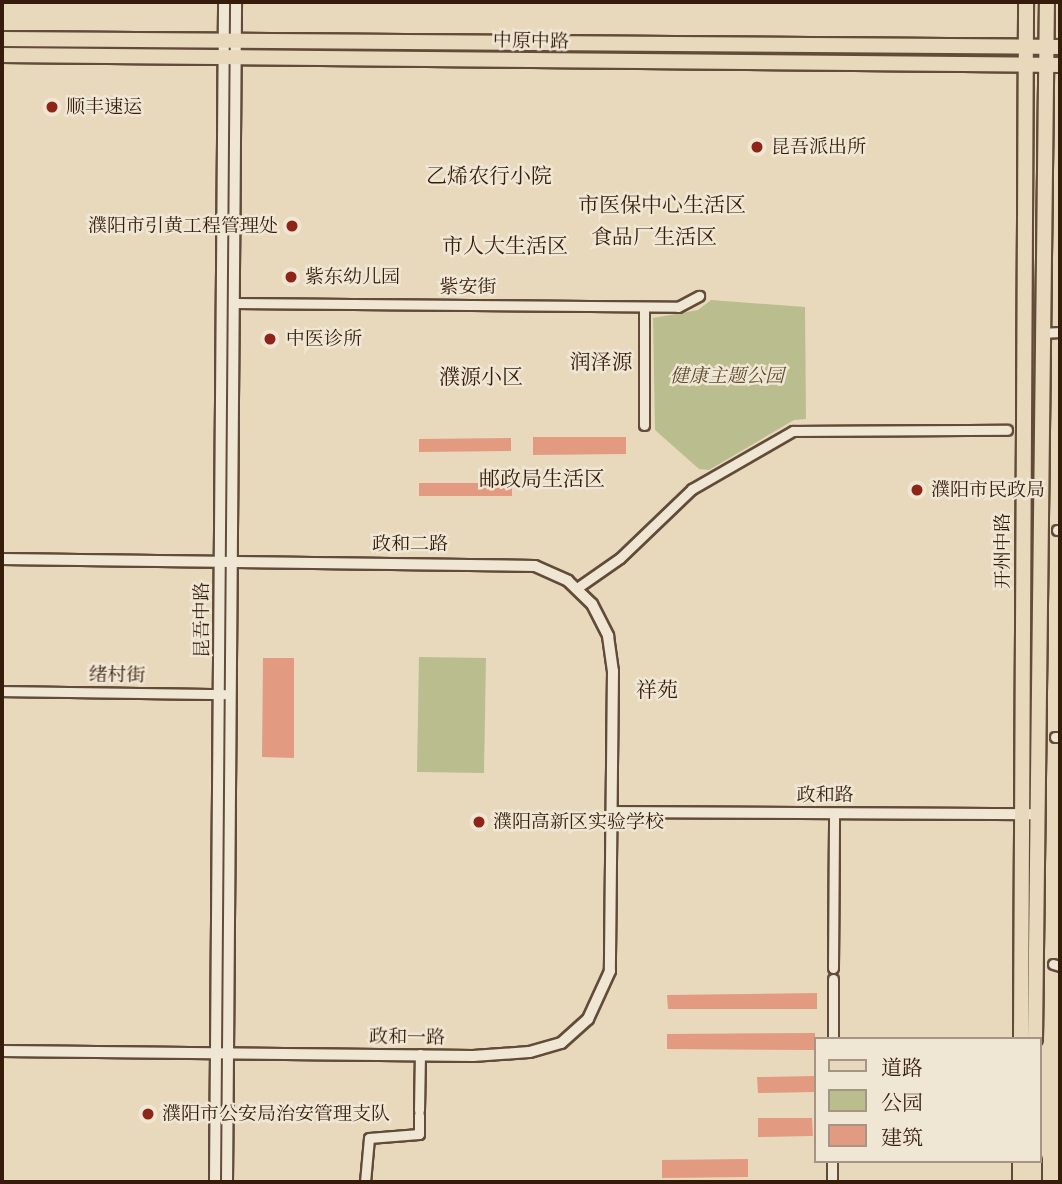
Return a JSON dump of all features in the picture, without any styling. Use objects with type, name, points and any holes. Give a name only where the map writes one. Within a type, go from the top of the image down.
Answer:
[{"type":"main road","name":"开州中路","points":[[1026,2],[1029,814],[1035,1037]]},
{"type":"main road","name":"开州中路","points":[[1021,1037],[1041,333],[1053,64],[1046,2]]},
{"type":"main road","name":"中原中路","points":[[2,39],[1053,47]]},
{"type":"main road","name":"中原中路","points":[[2,55],[1053,64]]},
{"type":"main road","points":[[1020,1163],[1020,1182]]},
{"type":"main road","points":[[1034,1163],[1034,1182]]},
{"type":"street","points":[[225,2],[230,57]]},
{"type":"street","points":[[230,41],[236,2]]},
{"type":"street","name":"昆吾中路","points":[[226,560],[234,303],[230,57]]},
{"type":"street","name":"昆吾中路","points":[[215,1182],[222,1051],[230,57]]},
{"type":"street","name":"紫安街","points":[[234,303],[678,307],[699,296]]},
{"type":"street","points":[[644,307],[644,425]]},
{"type":"street","points":[[1041,333],[1060,332]]},
{"type":"street","points":[[577,589],[620,558],[692,489],[793,430],[1007,430]]},
{"type":"street","name":"政和二路","points":[[2,559],[509,562],[553,572],[577,589],[603,624],[612,655],[614,812]]},
{"type":"street","name":"绪村街","points":[[2,691],[225,694]]},
{"type":"street","name":"政和路","points":[[614,812],[1029,814]]},
{"type":"street","name":"政和一路","points":[[2,1051],[420,1054],[544,1050],[589,1019],[610,971],[614,812]]},
{"type":"street","points":[[833,968],[834,813]]},
{"type":"street","points":[[833,979],[833,1037]]},
{"type":"street","name":"昆吾中路","points":[[222,1051],[227,1182]]},
{"type":"street","points":[[365,1182],[369,1138],[419,1134],[420,1054]]},
{"type":"street","points":[[832,1163],[832,1182]]},
{"type":"green space","name":"健康主题公园","points":[[711,300],[805,307],[806,419],[794,420],[709,470],[699,469],[655,430],[653,318],[698,310]]},
{"type":"green space","points":[[419,657],[486,658],[484,773],[417,772]]},
{"type":"building","points":[[533,437],[626,437],[626,454],[533,455]]},
{"type":"building","points":[[511,438],[511,451],[419,452],[419,439]]},
{"type":"building","points":[[419,483],[512,483],[512,496],[419,496]]},
{"type":"building","points":[[263,658],[294,658],[294,758],[262,757]]},
{"type":"building","points":[[817,993],[817,1009],[668,1009],[667,995]]},
{"type":"building","points":[[815,1033],[815,1037],[814,1050],[667,1049],[667,1034]]},
{"type":"building","points":[[814,1076],[814,1092],[758,1093],[757,1077]]},
{"type":"building","points":[[758,1118],[812,1118],[813,1136],[758,1137]]},
{"type":"building","points":[[748,1159],[748,1177],[662,1178],[662,1160]]},
{"type":"place","name":"顺丰速运","points":[[52,107]]},
{"type":"place","name":"昆吾派出所","points":[[757,147]]},
{"type":"place","name":"濮阳市引黄工程管理处","points":[[292,226]]},
{"type":"place","name":"紫东幼儿园","points":[[291,277]]},
{"type":"place","name":"中医诊所","points":[[270,339]]},
{"type":"place","name":"濮阳市民政局","points":[[917,490]]},
{"type":"place","name":"濮阳高新区实验学校","points":[[479,822]]},
{"type":"place","name":"濮阳市公安局治安管理支队","points":[[148,1114]]},
{"type":"district","name":"乙烯农行小院","points":[[489,176]]},
{"type":"district","name":"市医保中心生活区","points":[[662,205]]},
{"type":"district","name":"食品厂生活区","points":[[654,237]]},
{"type":"district","name":"市人大生活区","points":[[505,246]]},
{"type":"district","name":"润泽源","points":[[601,362]]},
{"type":"district","name":"濮源小区","points":[[481,377]]},
{"type":"district","name":"邮政局生活区","points":[[542,479]]},
{"type":"district","name":"祥苑","points":[[657,690]]}]
